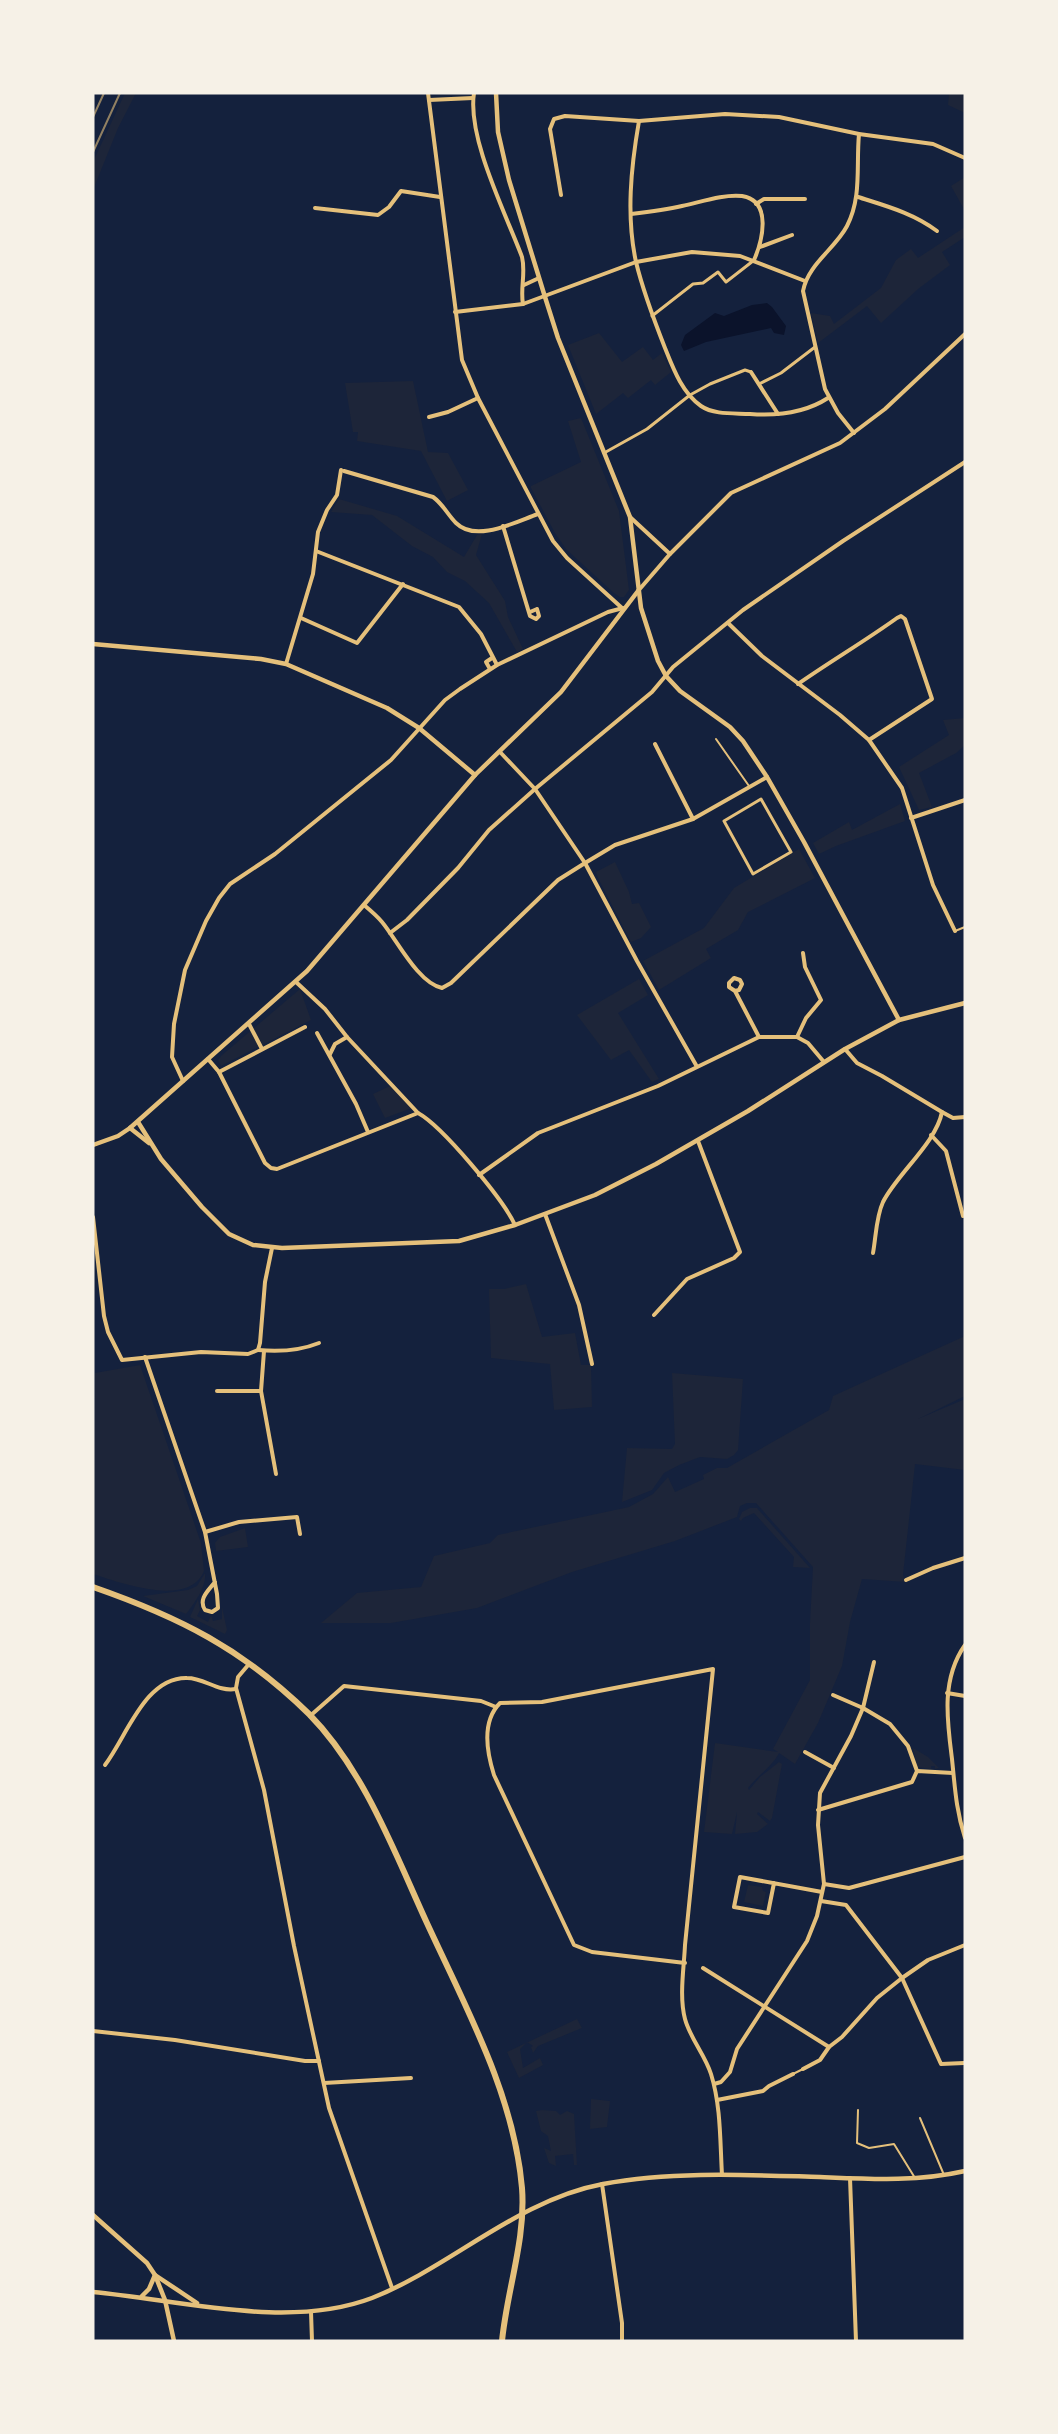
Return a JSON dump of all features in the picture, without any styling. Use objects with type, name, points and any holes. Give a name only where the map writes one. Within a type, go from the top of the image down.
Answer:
[{"type":"main road","points":[[93,1587],[183,1622],[220,1643],[249,1664],[310,1716],[332,1742],[366,1796],[442,1955],[490,2065],[516,2145],[523,2215],[502,2341]]},
{"type":"street","points":[[428,93],[462,360],[478,398],[553,541],[567,558],[623,608]]},
{"type":"street","points":[[496,93],[498,132],[509,180],[545,297],[558,338],[630,517],[638,591],[650,640],[666,676],[684,694],[730,727],[743,741],[767,777],[899,1020]]},
{"type":"street","points":[[429,100],[474,96],[479,148],[525,268],[523,304]]},
{"type":"street","points":[[561,195],[550,129],[554,118],[566,116],[639,121],[736,114],[779,117],[859,135],[933,144],[965,158]]},
{"type":"street","points":[[639,121],[633,157],[631,214],[636,262],[652,316],[678,378],[701,406],[717,412],[778,414],[806,410],[828,398]]},
{"type":"street","points":[[854,433],[828,398],[803,291],[805,281],[813,267],[846,228],[858,197],[859,135]]},
{"type":"street","points":[[315,208],[372,215],[383,213],[401,191],[440,197]]},
{"type":"street","points":[[631,214],[725,197],[744,196],[756,204],[761,213],[763,226],[760,247],[754,260],[726,282],[718,272],[703,283],[693,284],[652,316]]},
{"type":"street","points":[[858,197],[901,211],[937,231]]},
{"type":"street","points":[[756,204],[764,199],[805,199]]},
{"type":"street","points":[[760,247],[792,235]]},
{"type":"street","points":[[455,312],[523,304],[636,262],[692,252],[729,254],[754,260],[805,281]]},
{"type":"street","points":[[523,286],[539,278]]},
{"type":"street","points":[[93,1145],[118,1136],[138,1122],[296,982],[476,775],[561,692],[623,608],[670,554],[731,493],[799,464],[840,443],[885,409],[965,334]]},
{"type":"street","points":[[759,384],[781,373],[815,348]]},
{"type":"street","points":[[604,453],[647,429],[690,395],[745,370],[751,372],[778,414]]},
{"type":"street","points":[[429,417],[448,412],[478,398]]},
{"type":"street","points":[[390,933],[407,920],[458,868],[489,830],[652,692],[673,667],[728,623],[843,540],[965,462]]},
{"type":"street","points":[[286,664],[313,574],[318,532],[327,510],[337,495],[343,470],[434,497],[456,523],[468,531],[503,526],[538,514]]},
{"type":"street","points":[[630,517],[670,554]]},
{"type":"street","points":[[503,526],[530,612]]},
{"type":"street","points":[[316,551],[459,607],[481,634],[497,665]]},
{"type":"street","points":[[301,618],[357,643],[403,584]]},
{"type":"street","points":[[183,1081],[172,1057],[174,1024],[185,970],[206,921],[219,898],[232,883],[275,854],[384,766],[445,700],[497,665],[608,612],[623,608]]},
{"type":"street","points":[[798,684],[826,664],[851,651],[897,618],[901,616],[905,619],[932,699],[869,740]]},
{"type":"street","points":[[728,623],[762,656],[869,740],[902,788],[933,885],[955,931]]},
{"type":"street","points":[[93,644],[261,659],[286,664],[387,708],[418,728],[476,775]]},
{"type":"street","points":[[490,669],[486,662],[492,658]]},
{"type":"street","points":[[655,744],[693,819]]},
{"type":"street","points":[[500,752],[535,789],[585,863],[637,961],[697,1065]]},
{"type":"street","points":[[364,905],[380,920],[414,967],[436,986],[442,988],[558,880],[615,845],[693,819],[767,777]]},
{"type":"street","points":[[761,799],[791,852],[753,874],[724,821],[761,799]]},
{"type":"street","points":[[911,818],[965,800]]},
{"type":"street","points":[[797,1037],[806,1018],[821,1000],[805,967],[803,953]]},
{"type":"street","points":[[296,982],[325,1009],[347,1037],[480,1175],[515,1225]]},
{"type":"street","points":[[735,992],[759,1037]]},
{"type":"street","points":[[138,1122],[151,1145],[202,1207],[230,1234],[253,1245],[272,1248],[459,1241],[515,1225],[605,1191],[698,1141],[845,1049],[899,1020],[965,1003]]},
{"type":"street","points":[[249,1024],[262,1048]]},
{"type":"street","points":[[219,1072],[305,1027]]},
{"type":"street","points":[[317,1033],[330,1054],[368,1132]]},
{"type":"street","points":[[330,1054],[335,1044],[347,1037]]},
{"type":"street","points":[[480,1175],[538,1133],[658,1086],[697,1065],[759,1037],[797,1037],[808,1043],[824,1062]]},
{"type":"street","points":[[845,1049],[857,1063],[942,1112],[953,1118],[965,1117]]},
{"type":"street","points":[[208,1059],[219,1072],[265,1163],[271,1168],[277,1169],[418,1113]]},
{"type":"street","points":[[873,1253],[884,1201],[931,1135],[940,1121],[942,1112]]},
{"type":"street","points":[[130,1128],[151,1145]]},
{"type":"street","points":[[931,1135],[946,1151],[963,1216]]},
{"type":"street","points":[[654,1315],[687,1279],[734,1258],[740,1252],[698,1141]]},
{"type":"street","points":[[545,1214],[579,1305],[592,1364]]},
{"type":"street","points":[[93,1217],[104,1316],[108,1332],[122,1360],[201,1352],[248,1354],[258,1350],[304,1349],[319,1343]]},
{"type":"street","points":[[258,1350],[265,1282],[272,1248]]},
{"type":"street","points":[[264,1351],[261,1391],[276,1474]]},
{"type":"street","points":[[145,1357],[205,1532],[215,1582],[218,1608],[209,1612],[202,1607],[203,1597],[215,1582]]},
{"type":"street","points":[[217,1391],[261,1391]]},
{"type":"street","points":[[205,1532],[238,1522],[297,1517],[300,1534]]},
{"type":"street","points":[[906,1580],[933,1568],[965,1558]]},
{"type":"street","points":[[965,1645],[951,1671],[947,1693],[956,1809],[965,1838]]},
{"type":"street","points":[[714,2084],[722,2082],[730,2072],[737,2049],[807,1941],[821,1901],[824,1884],[818,1825],[820,1793],[863,1708],[874,1662]]},
{"type":"street","points":[[249,1664],[238,1677],[236,1689],[264,1790],[324,2083],[341,2146],[392,2288]]},
{"type":"street","points":[[684,1962],[592,1952],[574,1945],[488,1757],[490,1716],[500,1703],[542,1702],[712,1669],[684,1962],[683,1995],[685,2019],[714,2084],[722,2175]]},
{"type":"street","points":[[105,1765],[118,1748],[143,1705],[158,1687],[168,1682],[187,1678],[198,1679],[220,1689],[236,1689]]},
{"type":"street","points":[[310,1716],[344,1686],[481,1701],[496,1707]]},
{"type":"street","points":[[947,1693],[965,1696]]},
{"type":"street","points":[[818,1810],[912,1782],[917,1772],[908,1746],[890,1724],[863,1708],[832,1695]]},
{"type":"street","points":[[805,1752],[834,1768]]},
{"type":"street","points":[[917,1772],[953,1773]]},
{"type":"street","points":[[824,1884],[849,1888],[965,1857]]},
{"type":"street","points":[[774,1883],[768,1913],[734,1907],[740,1877],[774,1883],[822,1892]]},
{"type":"street","points":[[821,1901],[846,1905],[902,1978],[941,2064],[964,2063]]},
{"type":"street","points":[[803,2069],[820,2060],[828,2047],[842,2037],[877,1998],[902,1978],[928,1960],[965,1945]]},
{"type":"street","points":[[703,1968],[828,2047]]},
{"type":"street","points":[[93,2031],[175,2040],[305,2061],[319,2061]]},
{"type":"street","points":[[717,2100],[763,2091],[793,2074]]},
{"type":"street","points":[[324,2083],[411,2078]]},
{"type":"street","points":[[93,2292],[142,2296],[253,2312],[310,2312],[361,2301],[392,2288],[523,2215],[567,2194],[602,2184],[629,2180],[722,2175],[915,2178],[965,2171]]},
{"type":"street","points":[[850,2178],[856,2340]]},
{"type":"street","points":[[602,2184],[622,2323],[622,2341]]},
{"type":"street","points":[[93,2215],[147,2263],[155,2275],[165,2300],[174,2341]]},
{"type":"street","points":[[142,2296],[149,2289],[155,2275]]},
{"type":"street","points":[[155,2275],[200,2305]]},
{"type":"street","points":[[310,2312],[312,2341]]},
{"type":"lane","points":[[716,739],[749,786]]},
{"type":"lane","points":[[955,931],[965,927]]},
{"type":"lane","points":[[793,2074],[803,2069]]},
{"type":"lane","points":[[858,2110],[857,2143],[869,2148],[894,2144],[915,2178]]},
{"type":"lane","points":[[920,2118],[944,2175]]},
{"type":"shaded area","points":[[125,93],[136,93],[118,128],[93,190],[93,162]]},
{"type":"shaded area","points":[[949,93],[965,93],[965,113],[948,105]]},
{"type":"shaded area","points":[[965,177],[965,211],[951,186]]},
{"type":"shaded area","points":[[965,227],[965,237],[942,252],[950,265],[918,289],[881,323],[867,306],[818,343],[811,313],[830,316],[834,324],[881,288],[896,260],[911,249],[918,258]]},
{"type":"shaded area","points":[[767,303],[786,326],[784,335],[774,333],[771,328],[706,342],[684,351],[681,345],[685,335],[715,313],[724,316],[752,305]]},
{"type":"shaded area","points":[[599,333],[622,362],[643,347],[653,360],[662,353],[671,372],[655,385],[651,380],[628,398],[623,393],[596,414],[568,345]]},
{"type":"shaded area","points":[[413,381],[428,452],[448,453],[468,490],[447,501],[421,451],[357,441],[358,432],[353,432],[345,383]]},
{"type":"shaded area","points":[[581,418],[619,511],[629,590],[624,597],[614,593],[566,549],[531,488],[581,462],[568,421]]},
{"type":"shaded area","points":[[339,499],[397,516],[464,557],[477,535],[482,534],[476,555],[505,601],[508,617],[523,649],[517,652],[489,603],[465,581],[447,572],[433,557],[412,546],[372,515],[331,512]]},
{"type":"shaded area","points":[[965,718],[965,745],[956,753],[919,773],[932,807],[919,810],[899,767],[949,735],[943,720]]},
{"type":"shaded area","points":[[900,804],[905,821],[819,854],[813,843],[849,822],[852,830]]},
{"type":"shaded area","points":[[799,849],[815,878],[748,912],[738,930],[706,949],[711,958],[659,990],[643,961],[704,928],[734,888]]},
{"type":"shaded area","points":[[615,862],[632,904],[639,903],[651,927],[641,938],[631,942],[596,872]]},
{"type":"shaded area","points":[[639,979],[648,995],[618,1013],[659,1079],[652,1082],[629,1050],[611,1060],[577,1015]]},
{"type":"shaded area","points":[[300,989],[311,1020],[221,1066],[218,1060],[221,1056]]},
{"type":"shaded area","points":[[390,1086],[412,1108],[385,1118],[373,1094]]},
{"type":"shaded area","points":[[526,1284],[542,1337],[575,1333],[581,1365],[591,1365],[592,1407],[554,1410],[550,1364],[491,1358],[489,1289],[504,1289]]},
{"type":"shaded area","points":[[965,1336],[965,1396],[918,1419],[965,1399],[965,1470],[915,1464],[903,1575],[906,1582],[862,1579],[850,1622],[842,1666],[818,1723],[795,1764],[779,1753],[748,1788],[749,1790],[760,1777],[779,1762],[782,1764],[772,1818],[770,1821],[758,1812],[757,1814],[768,1824],[757,1832],[735,1834],[737,1812],[732,1834],[704,1832],[715,1743],[778,1752],[773,1749],[810,1680],[813,1567],[756,1503],[740,1506],[737,1517],[675,1541],[572,1572],[477,1608],[391,1623],[321,1623],[357,1593],[421,1587],[434,1556],[490,1543],[498,1535],[629,1507],[653,1494],[668,1477],[675,1492],[704,1479],[703,1475],[717,1468],[727,1468],[829,1410],[833,1396]]},
{"type":"shaded area","points":[[140,1365],[201,1543],[204,1571],[196,1582],[170,1591],[136,1587],[93,1574],[95,1373]]},
{"type":"shaded area","points":[[672,1373],[743,1379],[738,1450],[727,1459],[700,1457],[679,1465],[664,1473],[652,1490],[622,1502],[627,1448],[672,1449],[675,1444]]},
{"type":"shaded area","points":[[750,1508],[757,1508],[810,1568],[793,1567],[794,1557],[754,1513],[741,1521],[739,1519],[742,1512]]},
{"type":"shaded area","points":[[245,1528],[248,1547],[216,1551],[215,1543],[220,1537]]},
{"type":"shaded area","points":[[205,1573],[202,1589],[186,1614],[143,1596],[188,1590],[197,1586]]},
{"type":"shaded area","points":[[198,1599],[200,1610],[197,1616],[208,1622],[211,1615],[213,1621],[222,1619],[222,1607],[227,1630],[225,1634],[190,1617]]},
{"type":"shaded area","points":[[913,1748],[928,1757],[939,1768],[935,1769],[935,1766],[931,1766],[931,1769],[917,1767]]},
{"type":"shaded area","points":[[748,1885],[762,1887],[766,1892],[763,1906],[744,1902]]},
{"type":"shaded area","points":[[577,2019],[582,2028],[538,2046],[533,2053],[531,2047],[533,2046],[528,2042]]},
{"type":"shaded area","points":[[526,2043],[520,2049],[523,2068],[540,2058],[543,2065],[519,2078],[507,2052]]},
{"type":"shaded area","points":[[591,2099],[610,2101],[607,2127],[590,2129]]},
{"type":"shaded area","points":[[536,2111],[556,2111],[560,2115],[567,2111],[574,2114],[577,2165],[574,2165],[573,2154],[555,2156],[556,2166],[549,2163],[544,2148],[551,2151],[548,2136],[541,2131]]},
{"type":"railway","points":[[93,117],[104,93]]},
{"type":"railway","points":[[93,152],[120,93]]}]
